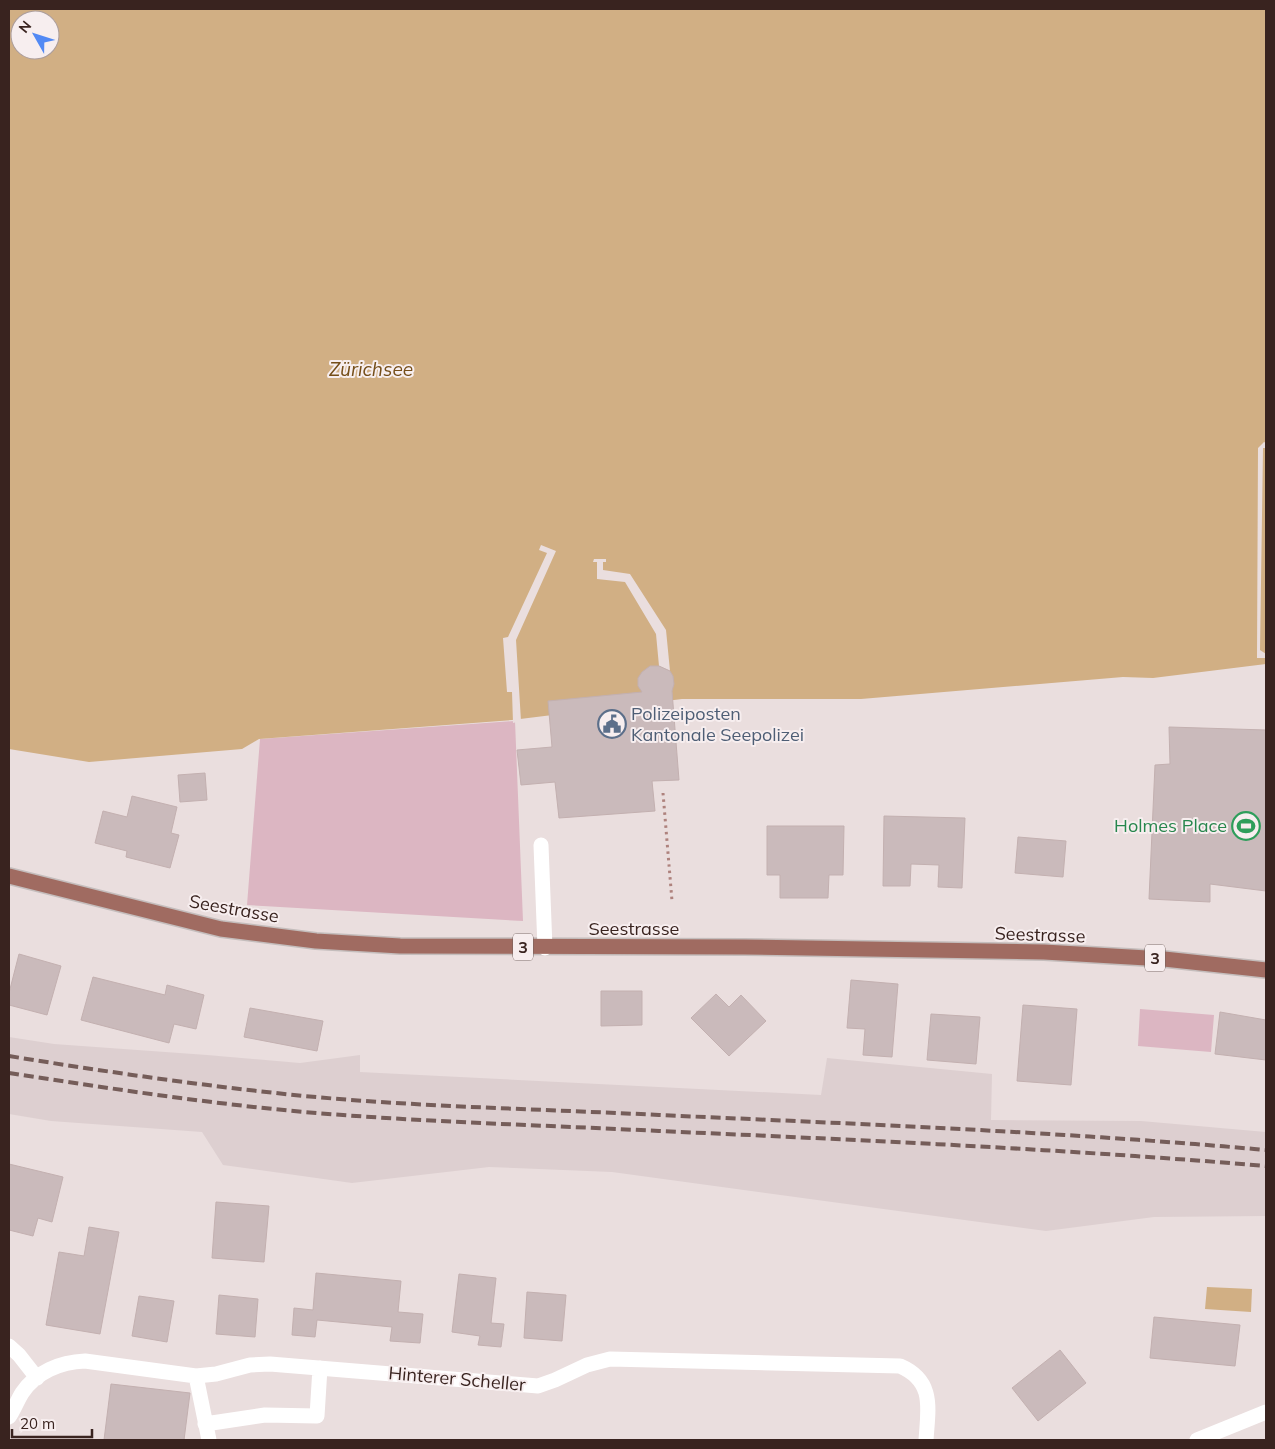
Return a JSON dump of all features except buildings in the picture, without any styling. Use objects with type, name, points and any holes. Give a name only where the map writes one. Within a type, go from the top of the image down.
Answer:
[{"type":"main road","name":"Seestrasse","points":[[9,876],[222,929],[316,941],[400,946],[545,948],[744,947],[1044,952],[1164,959],[1266,970]]},
{"type":"street","points":[[541,845],[545,948]]},
{"type":"street","points":[[9,1346],[19,1355],[37,1378]]},
{"type":"street","name":"Hinterer Scheller","points":[[9,1417],[21,1394],[37,1378],[60,1364],[72,1361],[85,1361],[196,1376],[270,1364],[538,1386],[587,1365],[610,1359],[900,1366],[915,1375],[927,1392],[929,1403],[926,1440]]},
{"type":"street","points":[[205,1424],[265,1415],[317,1416],[320,1368]]},
{"type":"street","points":[[196,1376],[209,1440]]},
{"type":"street","points":[[1196,1440],[1266,1412]]},
{"type":"path","points":[[663,793],[672,902]]},
{"type":"shaded area","points":[[515,721],[523,921],[247,905],[260,739]]},
{"type":"shaded area","points":[[1140,1009],[1214,1015],[1211,1052],[1138,1046]]},
{"type":"shaded area","points":[[9,1037],[54,1044],[300,1063],[360,1055],[360,1072],[821,1095],[827,1058],[992,1074],[991,1120],[1141,1121],[1266,1132],[1266,1216],[1154,1217],[1046,1231],[612,1172],[489,1167],[352,1183],[223,1165],[202,1132],[51,1121],[9,1114]]},
{"type":"water","name":"Zürichsee","points":[[9,9],[1266,9],[1266,664],[1153,678],[1123,677],[861,699],[682,699],[512,720],[259,739],[242,749],[89,762],[9,749]]},
{"type":"water","points":[[1207,1287],[1252,1289],[1251,1312],[1205,1309]]},
{"type":"pier","points":[[1264,442],[1266,443],[1266,448],[1263,448],[1260,650],[1266,654],[1266,658],[1257,658],[1258,448]]},
{"type":"pier","points":[[541,545],[556,551],[516,640],[521,721],[513,723],[512,692],[507,692],[503,638],[508,637],[547,553],[539,550]]},
{"type":"pier","points":[[594,559],[606,559],[606,562],[603,562],[603,570],[630,574],[666,630],[670,671],[659,666],[656,634],[625,582],[597,579],[597,562],[593,562]]},
{"type":"railway","points":[[9,1056],[193,1083],[348,1100],[962,1129],[1266,1150]]},
{"type":"railway","points":[[9,1073],[193,1100],[304,1112],[481,1123],[962,1146],[1266,1166]]},
{"type":"place","name":"Polizeiposten Kantonale Seepolizei","points":[[612,724]]},
{"type":"place","name":"Holmes Place","points":[[1246,826]]}]
